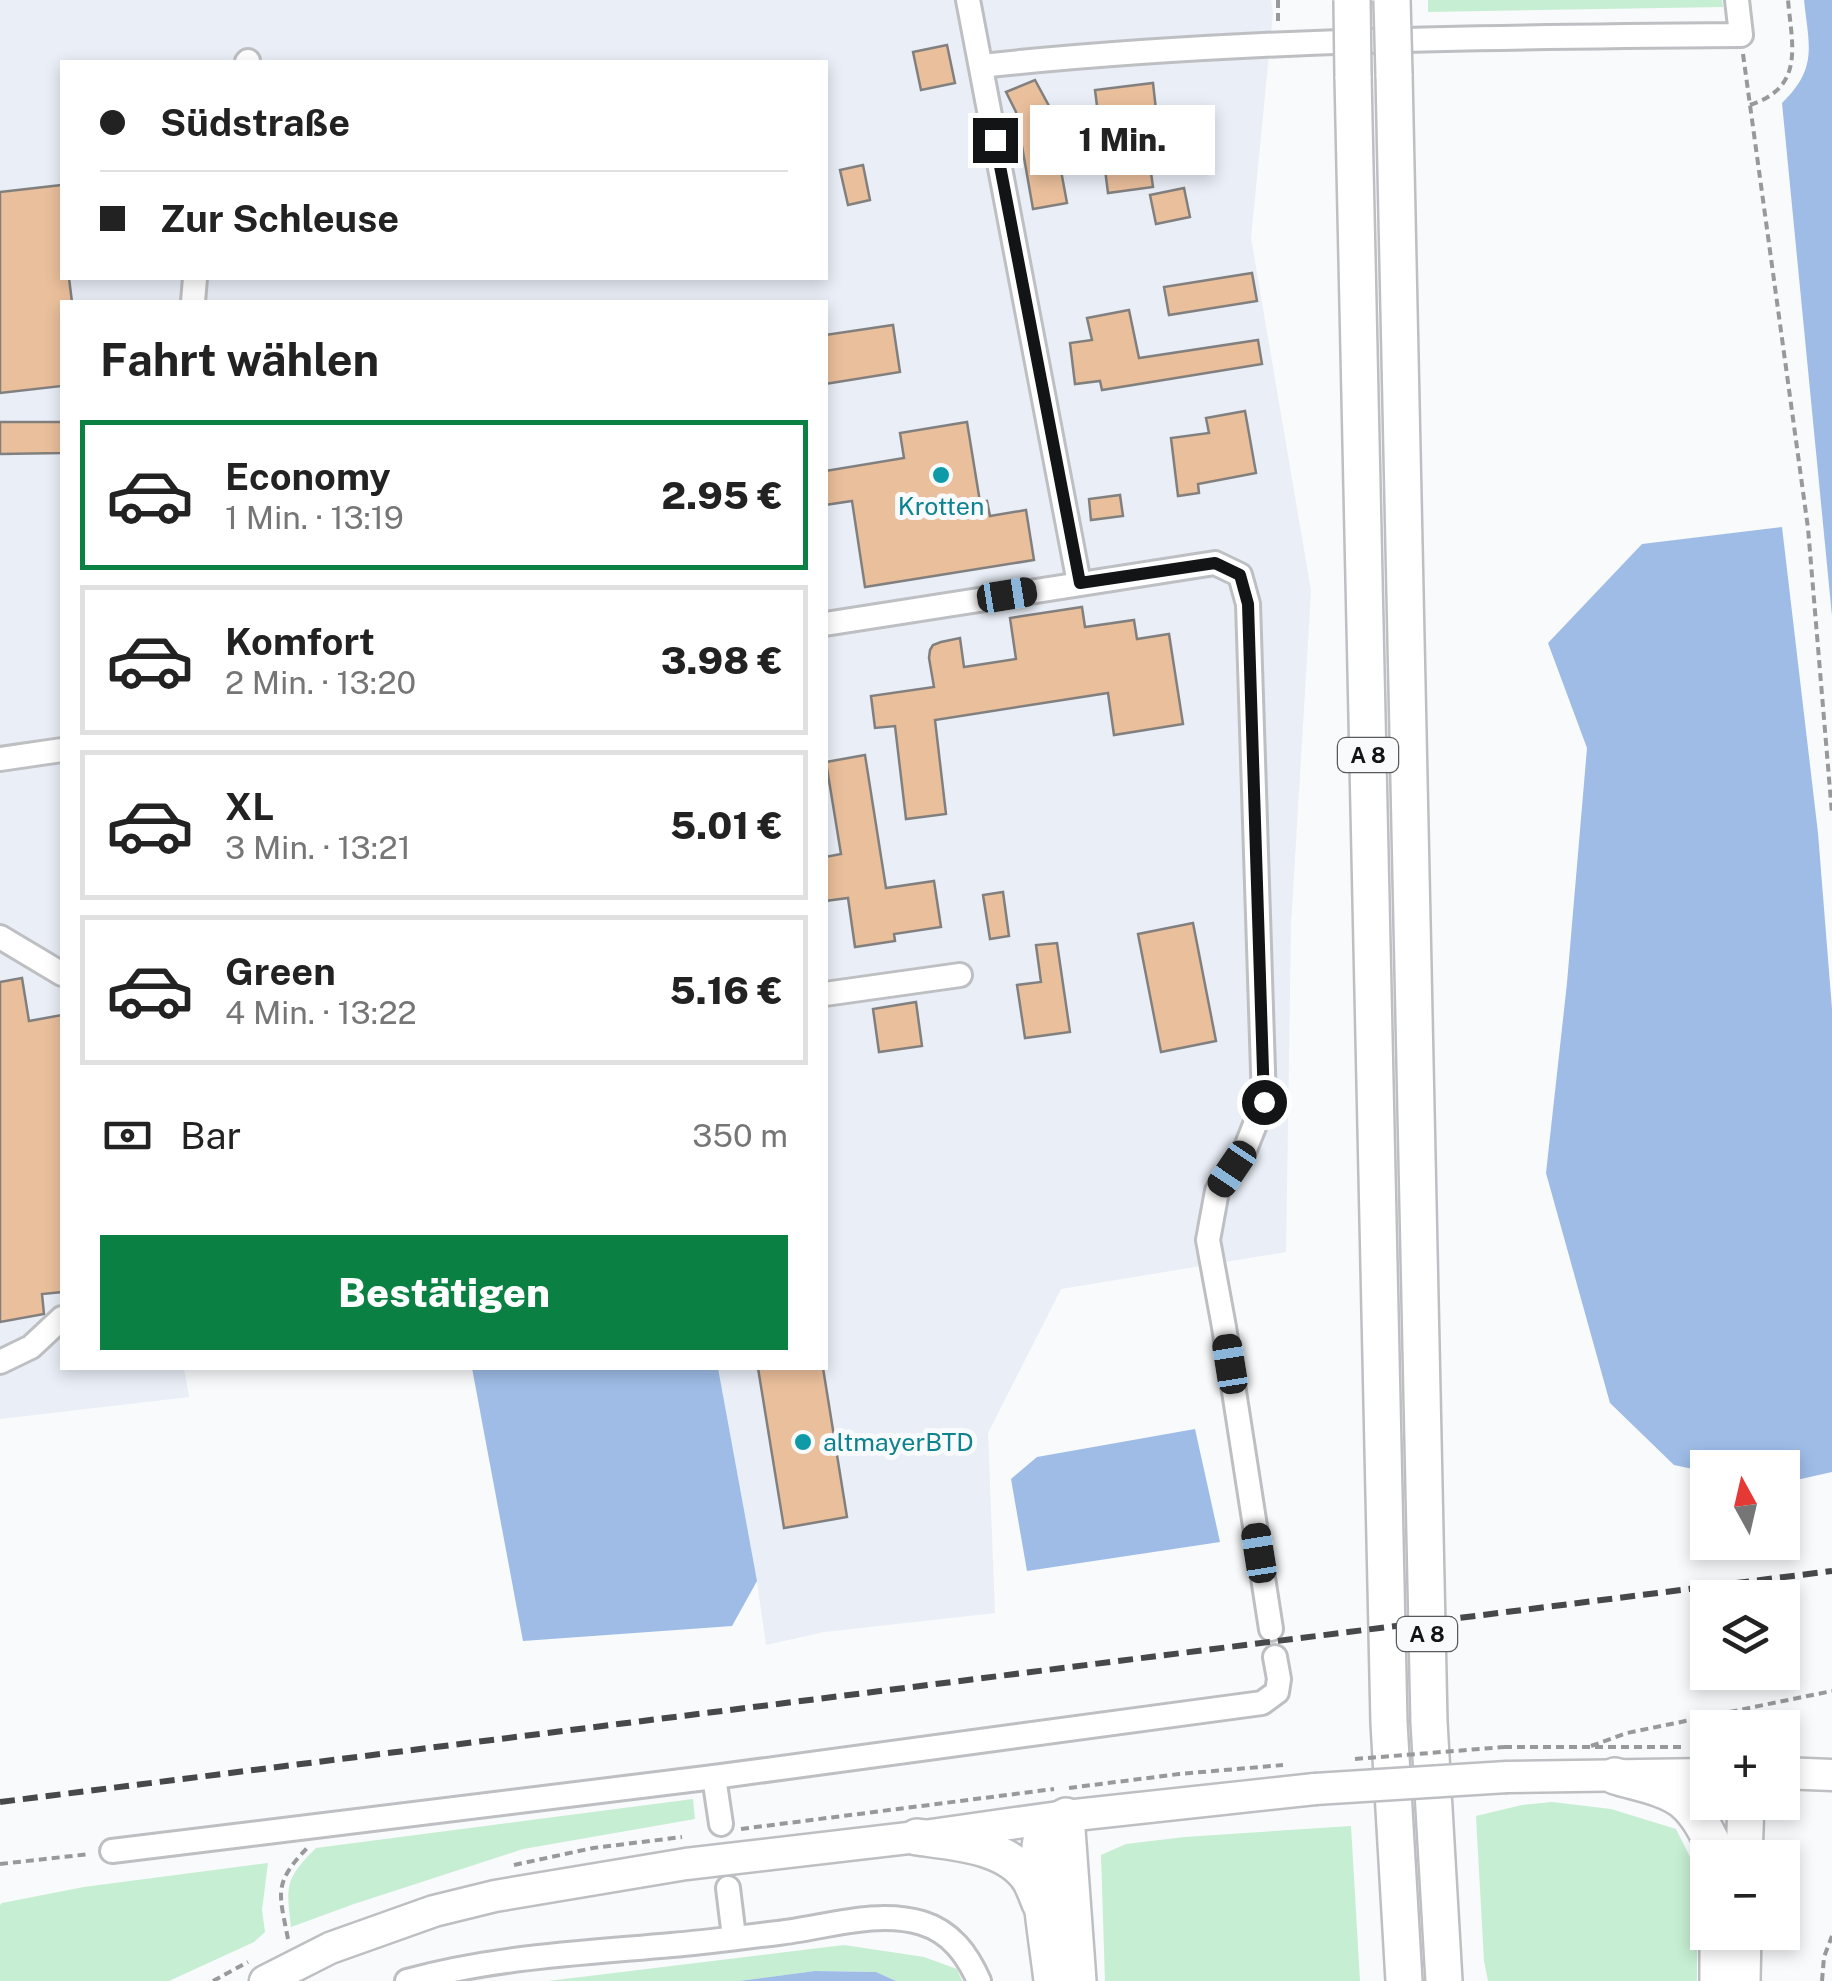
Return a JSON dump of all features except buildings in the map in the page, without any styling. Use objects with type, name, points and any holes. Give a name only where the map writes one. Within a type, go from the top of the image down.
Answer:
[{"type":"highway","name":"A 8","points":[[1352,0],[1389,1723],[1404,1981]]},
{"type":"highway","name":"A 8","points":[[1392,0],[1430,1722],[1444,1981]]},
{"type":"highway","points":[[1615,1776],[1683,1801],[1714,1840]]},
{"type":"highway","points":[[1052,1981],[1040,1864],[1042,1836],[1066,1816],[1078,1981]]},
{"type":"highway","points":[[917,1836],[961,1843],[1005,1858],[1029,1878],[1045,1913]]},
{"type":"highway","points":[[1718,1950],[1718,1981]]},
{"type":"highway","points":[[1742,1981],[1743,1950]]},
{"type":"main road","points":[[265,1981],[330,1948],[434,1911],[495,1896],[686,1864],[1315,1789],[1506,1762],[1615,1776],[1690,1774]]},
{"type":"main road","points":[[1800,1774],[1832,1775]]},
{"type":"street","points":[[968,0],[1080,583]]},
{"type":"street","points":[[981,66],[1076,55],[1440,37],[1741,35],[1737,0]]},
{"type":"street","points":[[828,624],[1215,563],[1240,575],[1248,604],[1264,1102],[1246,1147],[1217,1191],[1208,1240],[1271,1629]]},
{"type":"street","points":[[0,759],[60,750]]},
{"type":"street","points":[[0,937],[60,973]]},
{"type":"street","points":[[828,994],[960,975]]},
{"type":"street","points":[[0,1362],[31,1347],[60,1320]]},
{"type":"street","points":[[112,1851],[714,1777],[1262,1703],[1277,1692],[1276,1657]]},
{"type":"street","points":[[714,1777],[720,1824]]},
{"type":"street","points":[[728,1888],[734,1938]]},
{"type":"street","points":[[407,1981],[484,1964],[734,1938],[858,1920],[912,1921],[935,1928],[969,1960],[978,1981]]},
{"type":"path","points":[[1750,105],[1768,99],[1782,88],[1789,74],[1793,56],[1788,0]]},
{"type":"path","points":[[1741,35],[1808,528],[1832,814]]},
{"type":"path","points":[[1351,1759],[1506,1762],[1832,1692]]},
{"type":"path","points":[[1591,1746],[1688,1746]]},
{"type":"path","points":[[289,1943],[280,1897],[284,1875],[332,1823]]},
{"type":"path","points":[[0,1864],[112,1851]]},
{"type":"path","points":[[1822,1981],[1824,1957],[1832,1936]]},
{"type":"shaded area","points":[[0,0],[1271,0],[1273,13],[1251,238],[1311,591],[1291,925],[1286,1252],[1061,1289],[988,1433],[995,1613],[824,1632],[766,1645],[718,1370],[828,1370],[828,300],[60,300],[60,1370],[184,1370],[189,1397],[0,1419]]},
{"type":"green space","points":[[1428,0],[1722,0],[1723,7],[1428,12]]},
{"type":"green space","points":[[693,1799],[695,1819],[523,1849],[291,1927],[290,1883],[316,1848]]},
{"type":"green space","points":[[1552,1802],[1611,1809],[1676,1829],[1690,1857],[1690,1950],[1697,1950],[1697,1981],[1488,1981],[1476,1816]]},
{"type":"green space","points":[[1351,1826],[1360,1981],[1105,1981],[1101,1855],[1126,1844],[1185,1837]]},
{"type":"green space","points":[[268,1863],[262,1910],[265,1932],[254,1942],[169,1981],[0,1981],[2,1903],[84,1887]]},
{"type":"green space","points":[[844,1945],[924,1957],[957,1969],[962,1981],[896,1981],[876,1972],[816,1971],[739,1981],[548,1981]]},
{"type":"water","points":[[1804,0],[1832,0],[1832,616],[1782,103],[1806,67],[1809,44]]},
{"type":"water","points":[[1782,527],[1818,833],[1832,1009],[1832,1472],[1800,1479],[1800,1450],[1690,1450],[1690,1468],[1674,1465],[1610,1403],[1546,1173],[1587,748],[1548,643],[1642,544]]},
{"type":"water","points":[[472,1370],[718,1370],[757,1581],[732,1626],[523,1641]]},
{"type":"water","points":[[1195,1429],[1220,1542],[1027,1571],[1011,1479],[1037,1457]]},
{"type":"water","points":[[815,1971],[876,1972],[896,1981],[739,1981]]},
{"type":"railway","points":[[0,1802],[1832,1571]]},
{"type":"place","name":"Krotten","points":[[941,475]]},
{"type":"place","name":"altmayerBTD","points":[[803,1442]]},
{"type":"route","points":[[995,140],[1080,583],[1215,563],[1240,575],[1248,604],[1264,1102]]}]
